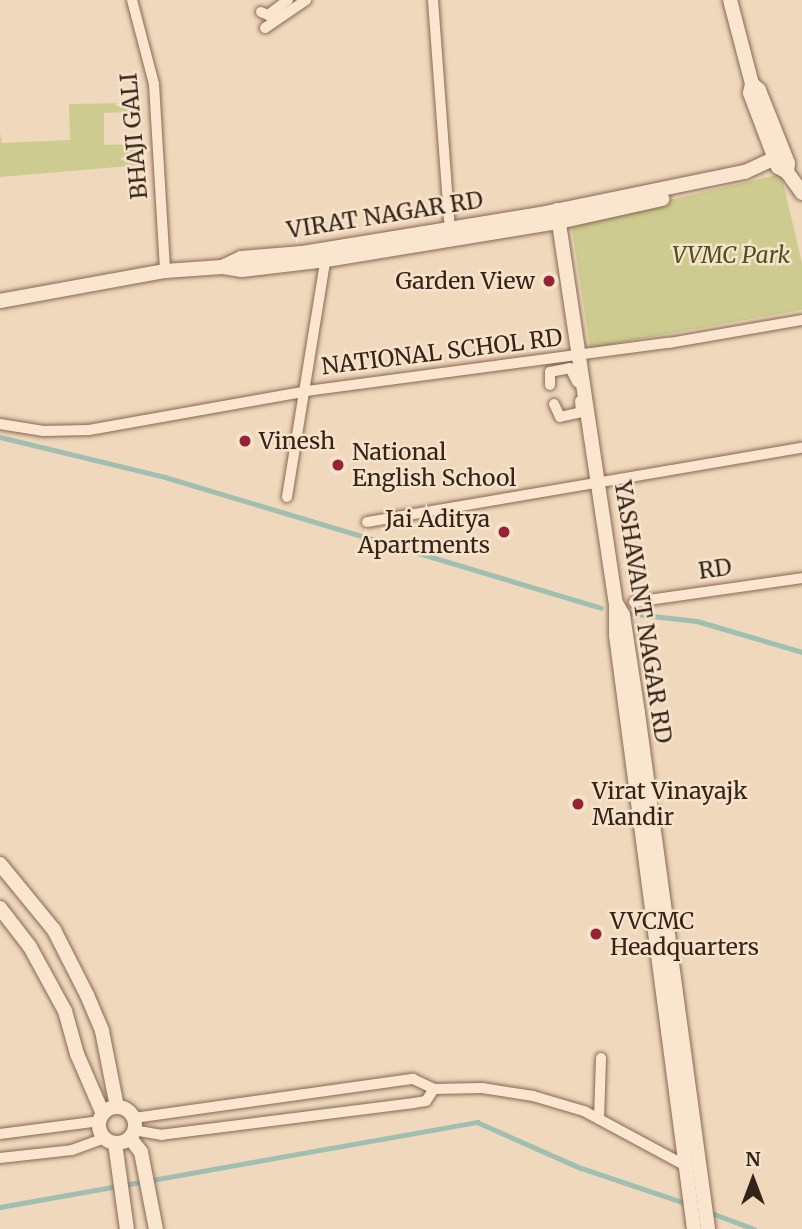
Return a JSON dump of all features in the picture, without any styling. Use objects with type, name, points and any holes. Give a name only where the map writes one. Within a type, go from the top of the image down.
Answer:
[{"type":"street","name":"BHAJI GALI","points":[[132,0],[155,84],[165,271]]},
{"type":"street","points":[[261,12],[268,15],[288,0]]},
{"type":"street","points":[[433,0],[450,229]]},
{"type":"street","points":[[730,0],[752,84],[759,90],[782,163],[802,193]]},
{"type":"street","points":[[265,27],[303,1]]},
{"type":"street","name":"VIRAT NAGAR RD","points":[[0,300],[165,271],[222,267],[242,258],[327,254],[450,229],[558,216],[782,163]]},
{"type":"street","points":[[287,497],[307,390],[327,254],[558,216]]},
{"type":"street","name":"YASHAVANT NAGAR RD","points":[[558,216],[616,603],[623,615],[636,701],[701,1227]]},
{"type":"street","name":"NATIONAL SCHOL RD","points":[[0,424],[43,431],[89,430],[307,390],[580,365],[802,320]]},
{"type":"street","points":[[550,385],[550,372],[580,365],[581,412],[558,417],[554,404]]},
{"type":"street","points":[[367,522],[597,480],[802,448]]},
{"type":"street","name":"RD","points":[[634,602],[802,578]]},
{"type":"street","points":[[616,603],[615,635],[686,1166],[696,1188]]},
{"type":"street","points":[[0,864],[54,930],[102,1031],[117,1107],[133,1129],[141,1152],[156,1229]]},
{"type":"street","points":[[0,908],[30,947],[65,1011],[77,1054],[116,1162],[121,1211],[127,1229]]},
{"type":"street","points":[[599,1119],[601,1058]]},
{"type":"street","points":[[0,1158],[72,1150],[110,1141],[133,1129],[413,1079],[434,1089],[482,1088],[533,1096],[599,1119],[686,1166]]},
{"type":"street","points":[[133,1129],[162,1135],[414,1103],[426,1101],[434,1089]]},
{"type":"street","points":[[0,1134],[101,1117],[117,1107]]},
{"type":"green space","points":[[128,103],[130,112],[104,113],[104,145],[140,144],[141,165],[0,177],[0,133],[2,143],[70,140],[69,104]]},
{"type":"green space","name":"VVMC Park","points":[[781,174],[802,263],[802,310],[590,348],[571,223]]},
{"type":"waterway","points":[[0,437],[165,477],[601,608]]},
{"type":"waterway","points":[[626,613],[697,621],[802,652]]},
{"type":"waterway","points":[[0,1207],[477,1122],[581,1168],[688,1204]]},
{"type":"waterway","points":[[709,1212],[754,1229]]},
{"type":"place","name":"Garden View","points":[[549,281]]},
{"type":"place","name":"Vinesh","points":[[245,441]]},
{"type":"place","name":"National English School","points":[[338,465]]},
{"type":"place","name":"Jai Aditya Apartments","points":[[504,532]]},
{"type":"place","name":"Virat Vinayajk Mandir","points":[[578,804]]},
{"type":"place","name":"VVCMC Headquarters","points":[[596,934]]}]
